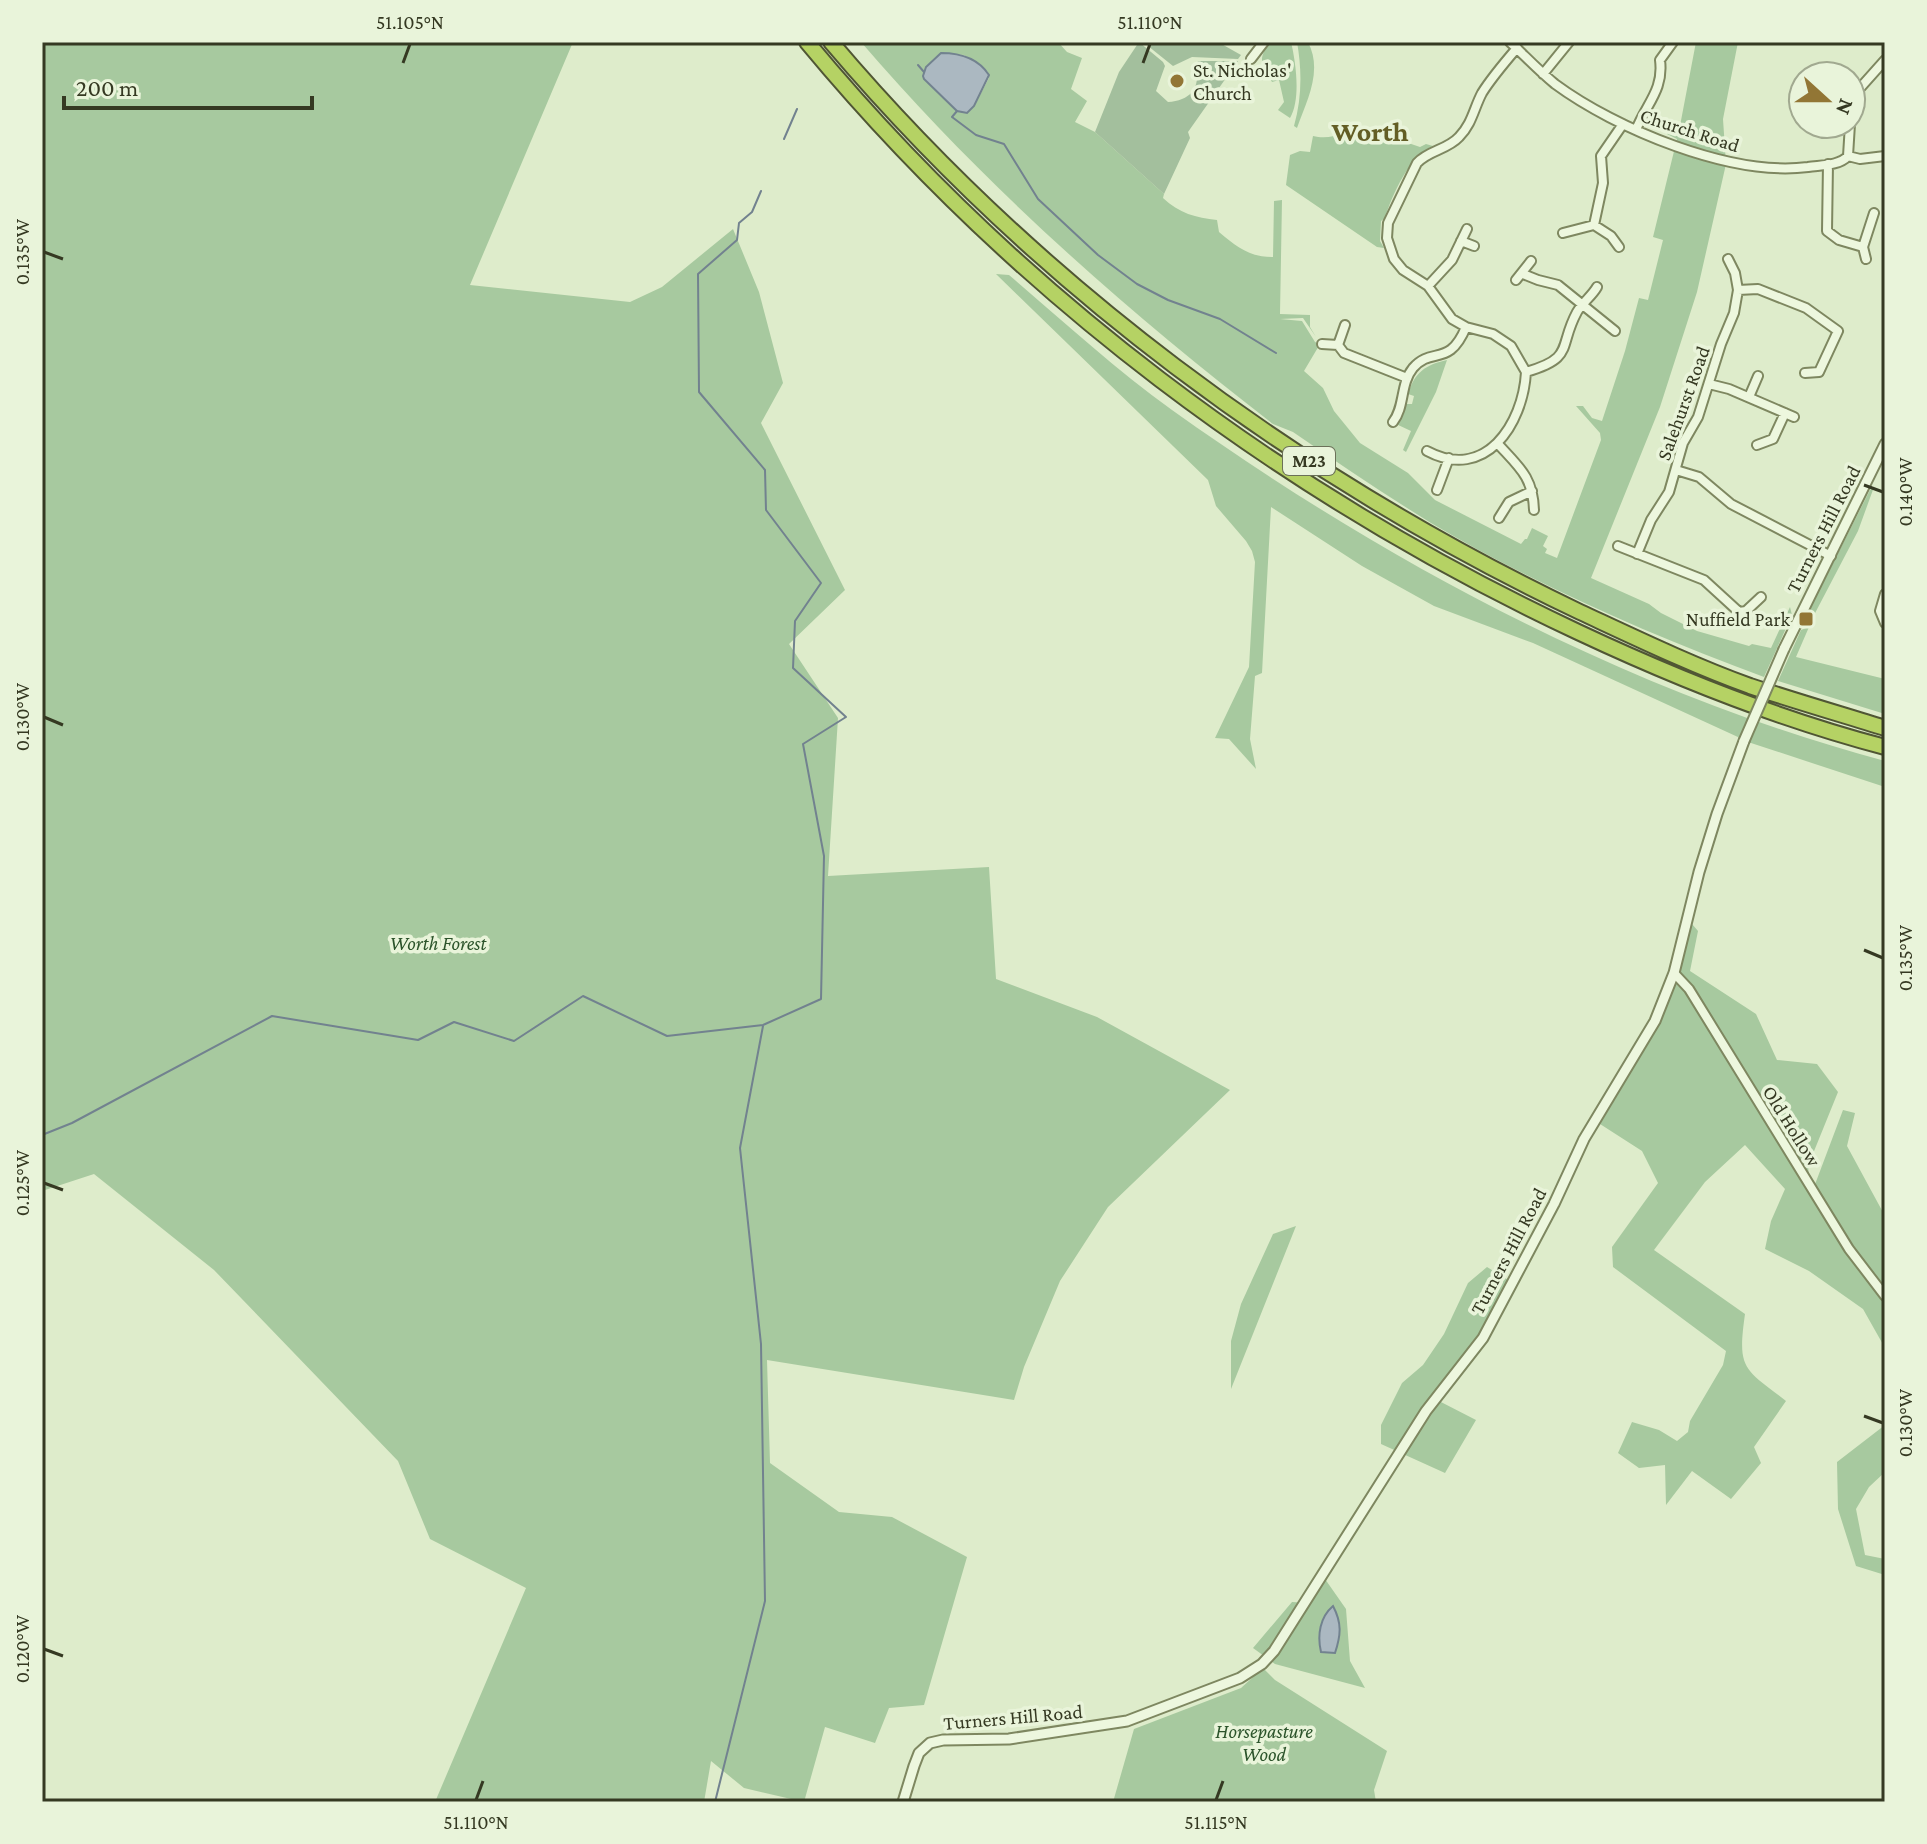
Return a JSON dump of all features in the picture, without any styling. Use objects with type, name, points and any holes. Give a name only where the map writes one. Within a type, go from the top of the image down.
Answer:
[{"type":"highway","name":"M23","points":[[807,42],[898,146],[952,200],[1092,327],[1177,394],[1322,492],[1429,557],[1508,600],[1615,650],[1747,706],[1885,747]]},
{"type":"highway","name":"M23","points":[[831,42],[879,98],[976,198],[1080,290],[1177,369],[1305,459],[1511,579],[1643,641],[1751,686],[1885,728]]},
{"type":"highway","name":"M23","points":[[844,42],[879,98]]},
{"type":"street","points":[[1251,59],[1264,42]]},
{"type":"street","points":[[1543,74],[1569,42]]},
{"type":"street","points":[[1636,130],[1659,85],[1663,72],[1660,60],[1673,42]]},
{"type":"street","points":[[1427,451],[1437,457],[1475,456],[1498,444],[1517,416],[1526,372],[1516,353],[1500,337],[1466,327],[1448,314],[1428,286],[1403,270],[1394,259],[1387,238],[1388,223],[1417,163],[1425,156],[1452,145],[1461,136],[1473,118],[1481,95],[1513,45]]},
{"type":"street","name":"Church Road","points":[[1513,45],[1566,91],[1623,124],[1692,151],[1775,169],[1839,163],[1848,156],[1860,159],[1885,156]]},
{"type":"street","points":[[1867,80],[1885,60]]},
{"type":"street","points":[[1594,225],[1603,183],[1601,156],[1623,124]]},
{"type":"street","points":[[1848,156],[1849,140]]},
{"type":"street","points":[[1828,164],[1827,231],[1839,240],[1863,247]]},
{"type":"street","points":[[1866,259],[1863,247],[1874,213]]},
{"type":"street","points":[[1563,233],[1594,225],[1611,236],[1619,247]]},
{"type":"street","points":[[1428,286],[1447,267],[1467,229]]},
{"type":"street","points":[[1461,241],[1474,246]]},
{"type":"street","points":[[1728,259],[1734,269],[1738,290],[1758,289],[1806,308],[1838,331]]},
{"type":"street","points":[[1531,261],[1520,277],[1554,283],[1615,331]]},
{"type":"street","points":[[1526,372],[1546,365],[1561,353],[1576,313],[1597,287]]},
{"type":"street","name":"Salehurst Road","points":[[1637,554],[1651,520],[1667,496],[1683,443],[1696,423],[1734,313],[1738,290]]},
{"type":"street","points":[[1805,373],[1816,374],[1822,366],[1843,320]]},
{"type":"street","points":[[1338,345],[1345,325]]},
{"type":"street","points":[[1393,422],[1407,378],[1419,363],[1455,347],[1466,327]]},
{"type":"street","points":[[1322,344],[1338,345],[1352,358],[1407,378]]},
{"type":"street","points":[[1749,397],[1758,376]]},
{"type":"street","points":[[1709,384],[1794,417]]},
{"type":"street","points":[[1757,445],[1773,439],[1785,413]]},
{"type":"street","points":[[1498,444],[1523,472],[1532,490],[1534,510]]},
{"type":"street","name":"Turners Hill Road","points":[[903,1802],[919,1753],[930,1743],[1009,1739],[1127,1721],[1240,1678],[1268,1657],[1287,1631],[1426,1411],[1483,1338],[1554,1204],[1584,1139],[1655,1021],[1674,973],[1717,814],[1744,741],[1784,649],[1885,444]]},
{"type":"street","points":[[1437,490],[1449,458]]},
{"type":"street","points":[[1676,470],[1699,477],[1731,504],[1831,556]]},
{"type":"street","points":[[1499,518],[1509,502],[1544,484]]},
{"type":"street","points":[[1618,546],[1704,580],[1736,611],[1743,612],[1761,597]]},
{"type":"street","points":[[1726,600],[1734,592]]},
{"type":"street","points":[[1885,594],[1880,611],[1885,623]]},
{"type":"street","name":"Old Hollow","points":[[1674,973],[1689,989],[1849,1249],[1885,1296]]},
{"type":"green space","name":"Worth Forest","points":[[42,42],[573,42],[470,285],[630,302],[662,287],[733,229],[759,292],[783,383],[761,423],[845,590],[789,644],[838,718],[828,876],[989,867],[996,979],[1097,1017],[1230,1090],[1108,1207],[1060,1281],[1024,1367],[1014,1400],[767,1360],[770,1463],[839,1512],[892,1517],[967,1557],[924,1705],[889,1708],[875,1743],[825,1727],[804,1802],[744,1788],[711,1761],[704,1802],[435,1802],[526,1588],[430,1539],[398,1461],[214,1270],[94,1174],[42,1191]]},
{"type":"green space","points":[[861,42],[995,42],[1010,45],[1014,42],[1058,42],[1067,52],[1082,58],[1071,89],[1087,101],[1075,122],[1095,132],[1164,194],[1163,198],[1169,203],[1188,214],[1217,220],[1219,232],[1244,250],[1273,257],[1274,201],[1282,200],[1280,314],[1310,315],[1310,327],[1316,337],[1303,318],[1280,319],[1302,321],[1315,342],[1320,344],[1304,371],[1323,388],[1334,411],[1360,443],[1408,473],[1435,500],[1521,544],[1532,528],[1548,536],[1543,546],[1547,549],[1545,553],[1557,558],[1601,440],[1600,433],[1576,406],[1583,406],[1592,418],[1602,421],[1639,298],[1648,300],[1663,240],[1653,237],[1677,139],[1667,134],[1669,130],[1679,131],[1696,42],[1738,42],[1723,119],[1726,164],[1697,292],[1660,407],[1591,578],[1649,604],[1697,631],[1749,646],[1771,648],[1790,607],[1792,615],[1764,677],[1636,626],[1511,567],[1431,523],[1293,432],[1273,424],[1163,336],[1057,244],[908,95]],"holes":[[[941,53],[964,55],[988,72],[989,78],[974,106],[957,111],[924,79],[926,67]]]},
{"type":"green space","points":[[1139,42],[1165,66],[1156,91],[1168,102],[1182,99],[1192,92],[1197,81],[1195,67],[1198,61],[1238,61],[1188,132],[1190,138],[1164,194],[1095,132],[1119,72]]},
{"type":"green space","points":[[1143,42],[1218,42],[1241,55],[1238,59],[1192,57],[1173,66]]},
{"type":"green space","points":[[1269,42],[1291,42],[1296,70],[1296,101],[1290,118],[1278,110],[1284,102],[1279,80],[1272,82],[1262,62]]},
{"type":"green space","points":[[1297,42],[1308,42],[1314,75],[1297,128],[1294,126],[1299,105],[1300,63]]},
{"type":"green space","points":[[1367,129],[1420,147],[1426,144],[1433,146],[1417,158],[1397,187],[1381,221],[1380,241],[1384,248],[1377,247],[1286,185],[1290,155],[1300,151],[1310,152],[1313,136],[1327,137]]},
{"type":"green space","points":[[996,274],[1009,275],[1109,361],[1172,410],[1338,520],[1425,571],[1603,660],[1696,699],[1885,761],[1885,787],[1751,743],[1533,643],[1434,606],[1362,566],[1271,507],[1262,673],[1255,676],[1250,739],[1256,769],[1229,739],[1215,738],[1249,667],[1255,562],[1252,551],[1216,506],[1208,480]]},
{"type":"green space","points":[[1447,360],[1436,392],[1406,452],[1403,450],[1411,431],[1396,424],[1402,404],[1412,404],[1414,396],[1408,394],[1422,371]]},
{"type":"green space","points":[[1874,487],[1858,531],[1813,617],[1810,609]]},
{"type":"green space","points":[[1809,627],[1796,657],[1885,679],[1885,714],[1778,681],[1801,630]]},
{"type":"green space","points":[[1692,924],[1698,931],[1690,971],[1756,1014],[1777,1060],[1817,1064],[1838,1092],[1808,1166],[1811,1195],[1843,1110],[1855,1113],[1847,1146],[1885,1216],[1885,1348],[1863,1309],[1809,1271],[1765,1249],[1771,1221],[1785,1189],[1745,1145],[1705,1182],[1654,1250],[1745,1314],[1742,1347],[1747,1366],[1752,1374],[1786,1401],[1754,1447],[1761,1463],[1731,1499],[1692,1471],[1666,1505],[1665,1465],[1639,1468],[1618,1453],[1632,1422],[1659,1430],[1677,1441],[1688,1432],[1690,1421],[1723,1365],[1726,1351],[1613,1267],[1612,1247],[1658,1183],[1642,1151],[1600,1124],[1659,1025]]},
{"type":"green space","points":[[1296,1226],[1231,1389],[1231,1341],[1241,1304],[1273,1234]]},
{"type":"green space","points":[[1487,1267],[1510,1281],[1439,1401],[1476,1420],[1445,1473],[1381,1444],[1381,1425],[1402,1383],[1423,1365],[1444,1334],[1468,1283]]},
{"type":"green space","points":[[1885,1425],[1885,1472],[1869,1487],[1856,1509],[1865,1555],[1885,1559],[1885,1575],[1856,1566],[1838,1509],[1837,1462]]},
{"type":"green space","points":[[1325,1579],[1346,1609],[1350,1661],[1365,1688],[1275,1664],[1253,1648],[1292,1602],[1310,1603]]},
{"type":"green space","name":"Horsepasture Wood","points":[[1263,1668],[1275,1680],[1387,1751],[1374,1790],[1376,1802],[1113,1802],[1134,1729],[1241,1688]]},
{"type":"shaded area","points":[[941,53],[968,58],[980,64],[989,75],[974,106],[967,113],[957,111],[924,79],[926,67]]},
{"type":"shaded area","points":[[1333,1606],[1339,1624],[1337,1647],[1335,1653],[1321,1652],[1321,1627],[1325,1615]]},
{"type":"waterway","points":[[918,65],[924,72]]},
{"type":"waterway","points":[[784,139],[797,109]]},
{"type":"waterway","points":[[957,111],[952,117],[976,135],[1004,144],[1038,199],[1098,255],[1137,284],[1168,300],[1220,319],[1276,353]]},
{"type":"waterway","points":[[42,1135],[72,1123],[272,1016],[418,1040],[454,1022],[514,1041],[583,996],[667,1036],[763,1025],[821,999],[824,856],[803,744],[846,717],[793,668],[795,621],[821,583],[766,510],[765,470],[699,392],[698,274],[737,240],[739,223],[752,212],[761,191]]},
{"type":"waterway","points":[[715,1802],[765,1601],[761,1344],[740,1148],[763,1026]]},
{"type":"place","name":"St. Nicholas' Church","points":[[1177,81]]},
{"type":"place","name":"Nuffield Park","points":[[1806,619]]},
{"type":"district","name":"Worth","points":[[1370,131]]}]
